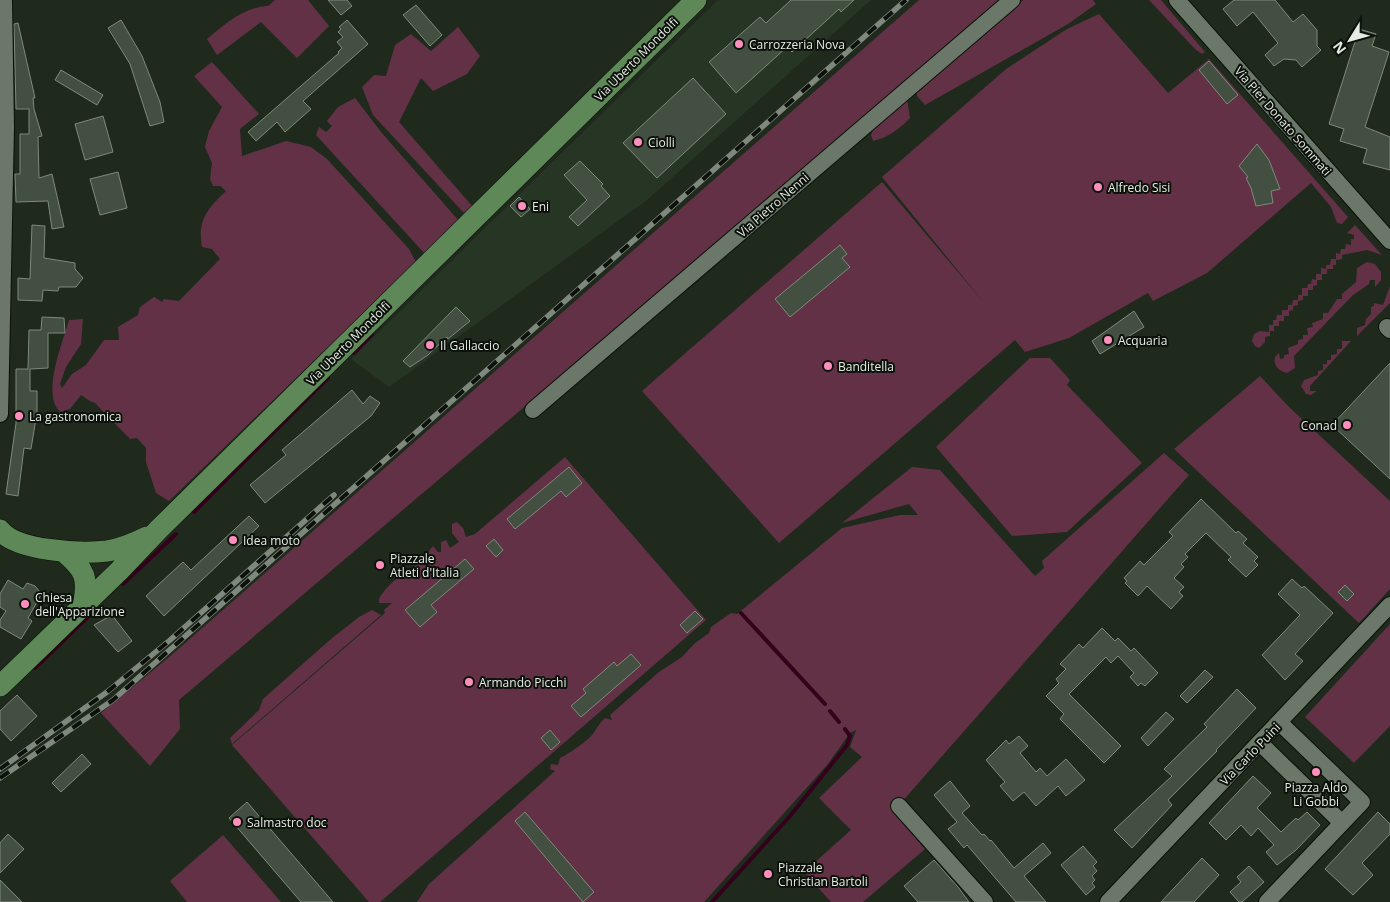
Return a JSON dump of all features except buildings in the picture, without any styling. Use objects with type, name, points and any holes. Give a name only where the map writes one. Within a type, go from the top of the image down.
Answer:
[{"type":"main road","name":"Via Uberto Mondolfi","points":[[0,686],[696,0]]},
{"type":"main road","points":[[5,540],[64,551],[96,552],[116,549],[158,530]]},
{"type":"main road","points":[[64,551],[81,568],[85,575],[86,591],[83,606]]},
{"type":"street","points":[[0,414],[6,126],[4,0]]},
{"type":"street","name":"Via Pietro Nenni","points":[[533,410],[1012,0]]},
{"type":"street","name":"Via Pier Donato Sommati","points":[[1177,0],[1356,205],[1390,241]]},
{"type":"street","name":"Via Carlo Puini","points":[[1108,902],[1390,605]]},
{"type":"street","points":[[1267,902],[1362,802],[1280,723]]},
{"type":"street","points":[[1260,743],[1342,823]]},
{"type":"street","points":[[899,806],[985,902]]},
{"type":"shaded area","points":[[275,0],[308,0],[329,26],[297,58],[261,22],[217,55],[207,39],[235,17],[251,9],[268,6]]},
{"type":"shaded area","points":[[718,0],[871,0],[647,200],[389,387],[351,359]]},
{"type":"shaded area","points":[[919,0],[999,0],[179,700],[180,729],[150,766],[101,713],[168,658]]},
{"type":"shaded area","points":[[1023,0],[1093,0],[1096,4],[1068,24],[925,105],[917,96],[917,90]]},
{"type":"shaded area","points":[[1149,0],[1161,0],[1205,52],[1202,54],[1195,49]]},
{"type":"shaded area","points":[[1099,14],[1168,93],[1209,59],[1348,217],[1342,224],[1337,223],[1331,207],[1311,183],[1207,273],[1153,301],[1148,293],[1069,338],[1025,352],[1015,340],[779,543],[642,391],[882,182],[985,304],[882,177],[1006,69],[1067,29]]},
{"type":"shaded area","points":[[458,27],[480,56],[467,74],[433,91],[421,78],[399,122],[473,207],[464,213],[373,115],[362,87],[374,75],[386,76],[395,45],[411,34],[431,51]]},
{"type":"shaded area","points":[[212,62],[259,114],[240,129],[242,156],[286,141],[311,147],[327,159],[409,249],[416,262],[169,501],[156,493],[146,462],[146,448],[137,438],[130,439],[95,403],[81,395],[70,409],[60,412],[55,404],[53,381],[69,320],[83,319],[81,344],[66,367],[60,384],[62,388],[72,374],[86,365],[104,340],[119,340],[118,327],[138,315],[140,307],[154,297],[162,302],[164,299],[179,301],[220,259],[212,249],[202,247],[201,229],[205,215],[226,191],[220,186],[213,186],[210,179],[212,163],[205,147],[209,131],[222,107],[194,76]]},
{"type":"shaded area","points":[[355,98],[381,132],[459,221],[426,255],[316,135],[319,127],[326,132],[332,126],[327,121],[338,107]]},
{"type":"shaded area","points":[[907,99],[910,118],[893,132],[873,141],[871,135],[875,126]]},
{"type":"shaded area","points":[[1355,225],[1382,255],[1367,250],[1342,255],[1342,259],[1336,260],[1336,265],[1333,265],[1333,269],[1327,269],[1327,274],[1322,274],[1322,280],[1317,280],[1317,285],[1313,286],[1313,290],[1308,290],[1308,296],[1303,296],[1303,300],[1298,301],[1298,305],[1293,306],[1293,310],[1289,311],[1289,316],[1284,316],[1284,321],[1279,321],[1279,326],[1274,326],[1274,331],[1270,331],[1270,336],[1265,337],[1265,342],[1259,348],[1255,346],[1252,341],[1254,334],[1260,331],[1269,332],[1269,325],[1273,325],[1273,320],[1276,320],[1277,315],[1282,315],[1282,310],[1288,310],[1288,305],[1292,305],[1293,300],[1298,300],[1298,295],[1302,295],[1302,288],[1307,288],[1308,284],[1311,284],[1312,279],[1316,280],[1316,274],[1321,274],[1321,268],[1326,269],[1326,265],[1330,265],[1331,259],[1336,259],[1336,253],[1340,254],[1341,249],[1345,249],[1346,244],[1351,245],[1351,239],[1354,239],[1354,235],[1347,233]]},
{"type":"shaded area","points":[[1367,262],[1375,264],[1381,272],[1381,280],[1375,287],[1375,280],[1370,280],[1369,284],[1352,296],[1294,356],[1295,368],[1287,373],[1281,371],[1275,363],[1275,357],[1279,353],[1280,359],[1284,358],[1284,355],[1289,354],[1288,348],[1298,344],[1298,340],[1303,339],[1303,335],[1308,335],[1307,328],[1313,327],[1312,323],[1323,319],[1323,313],[1328,313],[1337,299],[1342,299],[1342,294],[1356,282],[1357,268]]},
{"type":"shaded area","points":[[1390,286],[1390,303],[1357,336],[1357,328],[1365,325],[1374,303],[1383,305]]},
{"type":"shaded area","points":[[1342,341],[1351,341],[1310,386],[1310,391],[1317,391],[1311,395],[1306,394],[1301,386],[1304,380],[1318,375],[1318,371],[1323,370],[1323,364],[1327,364],[1327,360],[1331,360],[1331,355],[1337,354],[1337,349],[1342,349]]},
{"type":"shaded area","points":[[1030,358],[1050,358],[1070,380],[1067,385],[1142,463],[1067,532],[1012,536],[936,447]]},
{"type":"shaded area","points":[[1260,376],[1289,407],[1390,501],[1390,589],[1359,623],[1174,449]]},
{"type":"shaded area","points":[[1164,453],[1189,475],[893,812],[925,849],[863,902],[831,902],[804,872],[851,830],[819,798],[862,757],[850,747],[856,730],[850,733],[827,765],[704,902],[417,902],[429,884],[555,771],[550,769],[551,764],[558,765],[560,758],[573,751],[590,737],[605,718],[612,720],[610,715],[659,672],[682,657],[694,644],[709,633],[711,627],[731,613],[737,614],[842,528],[900,515],[918,515],[909,504],[842,523],[912,467],[940,470],[1035,576],[1044,568],[1042,561]]},
{"type":"shaded area","name":"Armando Picchi","points":[[565,457],[706,620],[380,902],[369,902],[232,745],[385,613],[384,610],[392,603],[379,603],[383,592],[398,578],[423,561],[433,546],[438,552],[441,552],[441,542],[446,540],[450,548],[459,542],[452,533],[452,524],[457,522],[463,528],[466,537],[475,534]]},
{"type":"shaded area","points":[[372,610],[381,615],[232,744],[230,738],[259,710],[263,699],[331,639],[359,617]]},
{"type":"shaded area","points":[[1390,624],[1390,726],[1354,763],[1305,717]]},
{"type":"shaded area","points":[[223,835],[281,902],[187,902],[170,881]]},
{"type":"waterway","points":[[354,353],[372,334]]},
{"type":"waterway","points":[[194,512],[328,378]]},
{"type":"waterway","points":[[123,584],[176,534]]},
{"type":"waterway","points":[[35,668],[94,611]]},
{"type":"waterway","points":[[741,613],[825,704]]},
{"type":"waterway","points":[[830,711],[839,722]]},
{"type":"waterway","points":[[712,902],[790,816],[847,745],[850,736],[845,729]]},
{"type":"railway","points":[[0,778],[113,700],[906,0]]},
{"type":"railway","points":[[0,769],[107,692],[169,641],[334,495]]},
{"type":"place","name":"Carrozzeria Nova","points":[[739,44]]},
{"type":"place","name":"Ciolli","points":[[638,142]]},
{"type":"place","name":"Alfredo Sisi","points":[[1098,187]]},
{"type":"place","name":"Eni","points":[[522,206]]},
{"type":"place","name":"Acquaria","points":[[1108,340]]},
{"type":"place","name":"Il Gallaccio","points":[[430,345]]},
{"type":"place","name":"Banditella","points":[[828,366]]},
{"type":"place","name":"La gastronomica","points":[[19,416]]},
{"type":"place","name":"Conad","points":[[1347,425]]},
{"type":"place","name":"Idea moto","points":[[233,540]]},
{"type":"place","name":"Piazzale Atleti d'Italia","points":[[380,565]]},
{"type":"place","name":"Chiesa dell'Apparizione","points":[[25,604]]},
{"type":"place","name":"Armando Picchi","points":[[469,682]]},
{"type":"place","name":"Piazza Aldo Li Gobbi","points":[[1316,772]]},
{"type":"place","name":"Salmastro doc","points":[[237,822]]},
{"type":"place","name":"Piazzale Christian Bartoli","points":[[768,874]]}]
